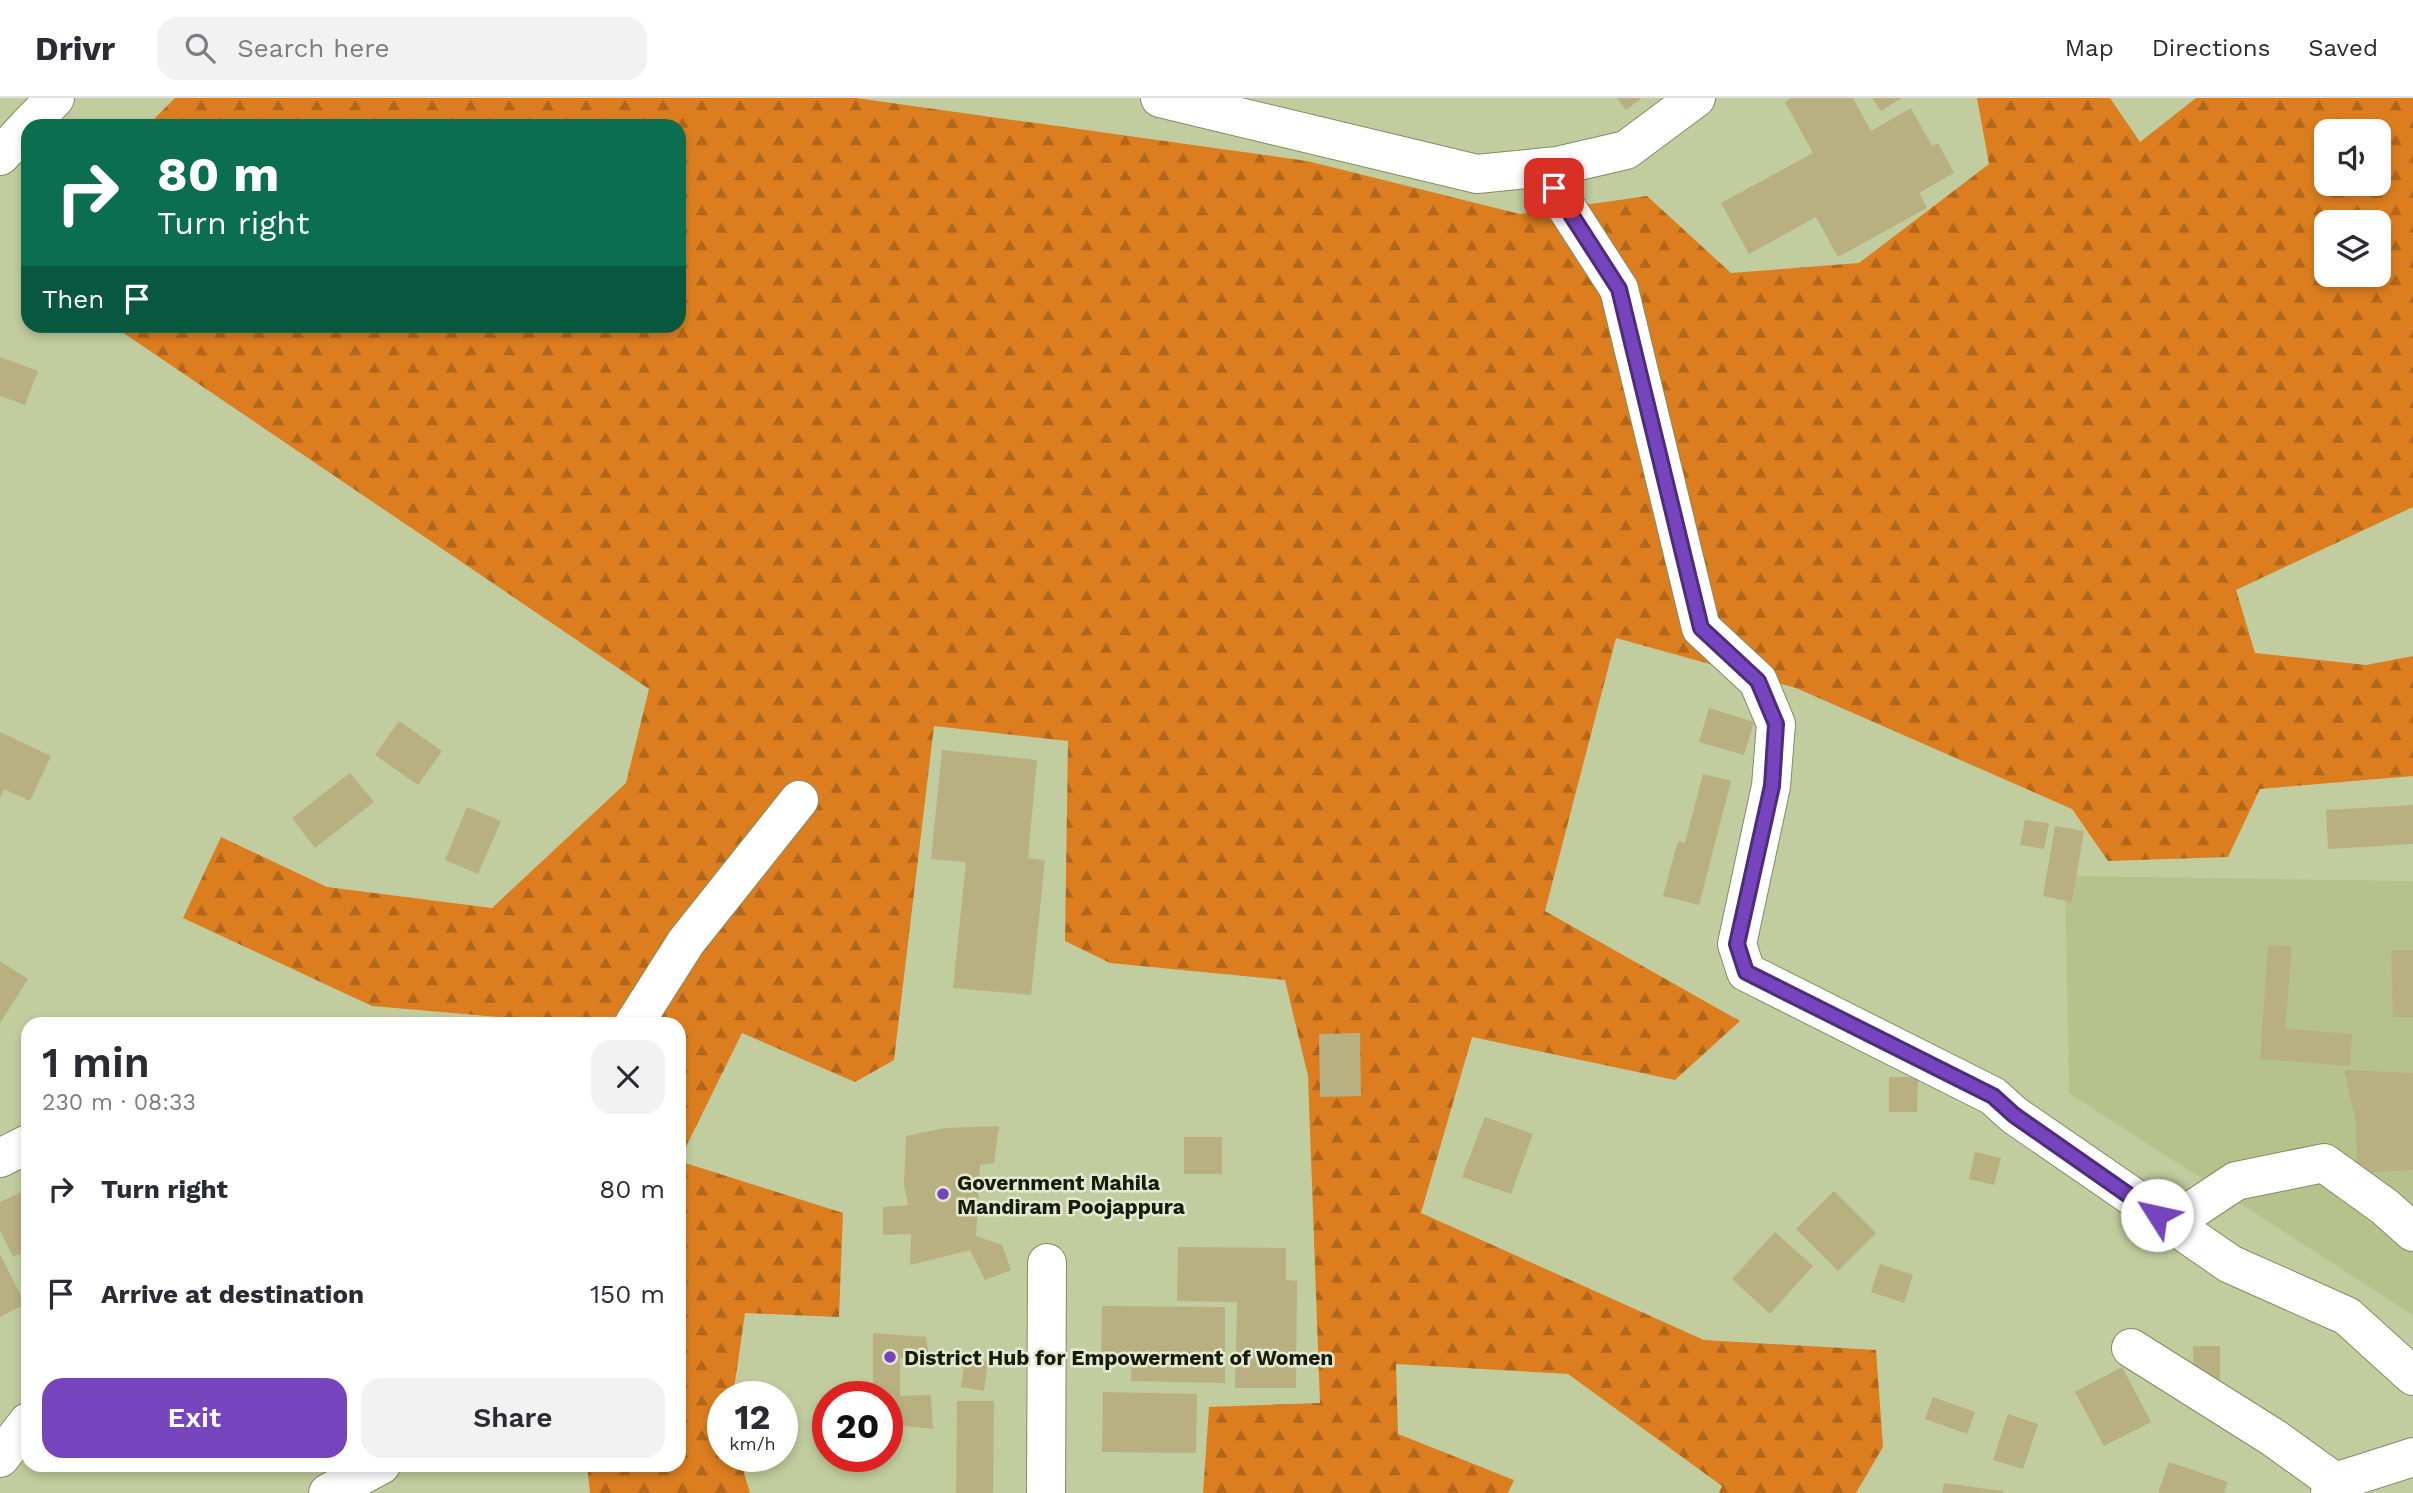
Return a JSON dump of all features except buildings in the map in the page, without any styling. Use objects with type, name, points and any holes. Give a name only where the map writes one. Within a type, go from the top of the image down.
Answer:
[{"type":"street","points":[[35,119],[55,98]]},
{"type":"street","points":[[1160,98],[1477,174],[1541,168],[1626,150],[1696,98]]},
{"type":"street","points":[[0,156],[21,134]]},
{"type":"street","points":[[1541,168],[1619,289],[1701,628],[1758,681],[1776,724],[1772,786],[1737,944],[1746,972],[1993,1096],[2014,1115],[2230,1264],[2347,1316],[2413,1376]]},
{"type":"street","points":[[638,1017],[686,943],[799,800]]},
{"type":"street","points":[[0,1158],[21,1148]]},
{"type":"street","points":[[2171,1224],[2236,1181],[2324,1163],[2385,1207],[2413,1232]]},
{"type":"street","points":[[1046,1493],[1047,1263]]},
{"type":"street","points":[[2131,1348],[2274,1438],[2332,1487],[2413,1457]]},
{"type":"street","points":[[0,1458],[21,1431]]},
{"type":"street","points":[[328,1493],[368,1472]]},
{"type":"shaded area","points":[[2065,876],[2413,881],[2413,1315],[2069,1093]]},
{"type":"green space","points":[[175,98],[856,98],[1307,161],[1520,214],[1647,196],[1731,273],[1859,263],[1989,164],[1977,98],[2110,98],[2140,142],[2196,98],[2413,98],[2413,507],[2236,590],[2255,653],[2366,665],[2413,656],[2413,776],[2260,789],[2228,857],[2108,861],[2072,809],[1796,688],[1616,638],[1545,911],[1740,1021],[1675,1080],[1472,1037],[1421,1213],[1704,1340],[1876,1350],[1883,1447],[1856,1493],[1719,1493],[1722,1486],[1568,1374],[1396,1364],[1398,1434],[1514,1480],[1508,1493],[1203,1493],[1209,1407],[1320,1403],[1308,1076],[1285,980],[1110,963],[1065,941],[1068,741],[934,726],[894,1060],[855,1082],[742,1033],[686,1147],[686,1017],[498,1017],[372,1006],[183,918],[221,837],[327,887],[492,908],[626,783],[649,689],[123,333],[686,333],[686,119],[154,119]]},
{"type":"green space","points":[[686,1163],[843,1213],[839,1317],[745,1313],[735,1381],[707,1381],[707,1472],[744,1472],[750,1493],[590,1493],[588,1472],[686,1472]]},
{"type":"place","name":"Government Mahila Mandiram Poojappura","points":[[943,1194]]},
{"type":"place","name":"District Hub for Empowerment of Women","points":[[890,1357]]},
{"type":"route","points":[[1554,188],[1619,289],[1701,628],[1758,681],[1776,724],[1772,786],[1737,944],[1746,972],[1993,1096],[2014,1115],[2157,1215]]}]
